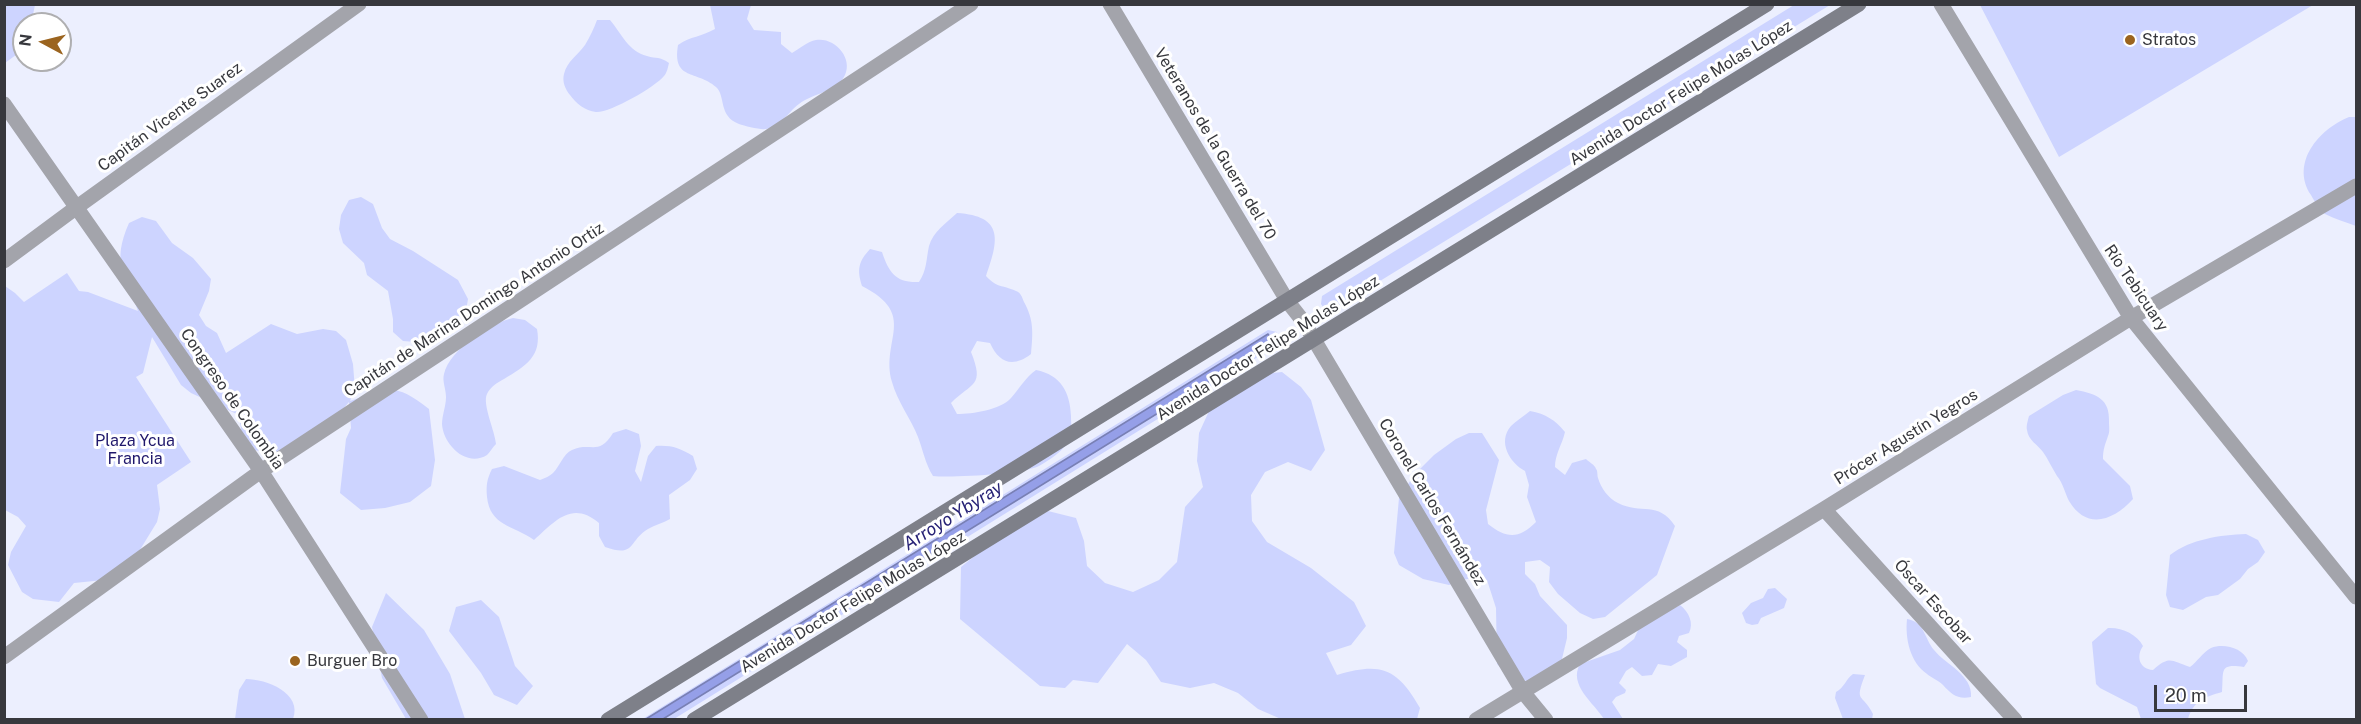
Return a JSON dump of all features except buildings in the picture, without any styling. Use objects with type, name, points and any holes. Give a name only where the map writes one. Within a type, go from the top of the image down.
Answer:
[{"type":"main road","name":"Avenida Doctor Felipe Molas López","points":[[608,720],[1767,4]]},
{"type":"main road","name":"Avenida Doctor Felipe Molas López","points":[[694,720],[1858,4]]},
{"type":"street","name":"Capitán Vicente Suarez","points":[[4,261],[359,4]]},
{"type":"street","name":"Capitán de Marina Domingo Antonio Ortiz","points":[[4,657],[261,471],[971,4]]},
{"type":"street","name":"Veteranos de la Guerra del 70","points":[[1110,4],[1288,302]]},
{"type":"street","name":"Río Tebicuary","points":[[1941,4],[2131,318],[2356,597]]},
{"type":"street","name":"Congreso de Colombia","points":[[4,104],[261,471],[421,720]]},
{"type":"street","name":"Prócer Agustín Yegros","points":[[1476,720],[1824,509],[2131,318],[2356,186]]},
{"type":"street","name":"Coronel Carlos Fernández","points":[[1288,302],[1315,340],[1523,692],[1546,720]]},
{"type":"street","name":"Óscar Escobar","points":[[1824,509],[2015,720]]},
{"type":"green space","points":[[4,5],[35,5],[34,12],[12,12],[12,58],[5,63]]},
{"type":"green space","points":[[710,5],[751,5],[747,19],[754,30],[781,32],[781,44],[792,53],[816,40],[836,45],[847,62],[845,75],[831,89],[805,100],[771,128],[760,129],[739,124],[728,116],[716,87],[682,70],[677,56],[678,45],[715,29]]},
{"type":"green space","points":[[1794,5],[1830,5],[1331,311],[1324,309],[1321,304],[1322,296]]},
{"type":"green space","points":[[1980,5],[2313,5],[2059,157]]},
{"type":"green space","points":[[597,20],[610,20],[635,51],[669,63],[665,75],[652,86],[621,104],[596,112],[575,101],[564,85],[563,79],[568,65],[585,45]]},
{"type":"green space","points":[[2349,117],[2356,117],[2356,226],[2329,216],[2321,210],[2305,183],[2304,171],[2306,159],[2318,139],[2338,122]]},
{"type":"green space","points":[[361,197],[373,204],[382,228],[390,239],[458,280],[468,299],[466,311],[444,326],[428,343],[403,341],[393,332],[388,291],[367,275],[364,263],[343,243],[339,229],[341,215],[349,200]]},
{"type":"green space","points":[[957,213],[983,219],[990,225],[995,241],[986,276],[997,285],[1020,294],[1030,315],[1032,340],[1031,354],[1012,362],[1002,359],[990,343],[977,341],[971,352],[977,372],[974,383],[951,403],[957,414],[978,412],[1006,402],[1036,370],[1045,372],[1058,380],[1069,399],[1070,437],[1064,447],[1051,459],[1031,469],[987,475],[933,476],[915,430],[892,382],[890,353],[894,329],[889,307],[862,286],[859,275],[860,266],[870,249],[882,252],[894,275],[904,281],[919,282],[925,269],[931,241],[940,228]]},
{"type":"green space","name":"Plaza Ycua Francia","points":[[142,217],[156,221],[172,243],[193,258],[211,279],[209,291],[199,315],[206,326],[217,333],[226,353],[271,324],[297,334],[323,329],[336,331],[346,340],[353,364],[355,390],[350,401],[391,390],[408,395],[429,409],[435,460],[431,486],[410,502],[385,508],[361,510],[340,493],[346,439],[351,428],[349,402],[330,424],[285,455],[247,449],[237,441],[241,429],[239,415],[191,393],[181,385],[152,337],[143,373],[136,377],[191,462],[157,485],[160,509],[157,522],[127,571],[104,580],[74,583],[59,602],[33,599],[22,592],[8,565],[11,552],[26,526],[18,517],[5,510],[5,286],[24,302],[67,273],[79,291],[88,292],[138,311],[122,269],[121,249],[129,223]]},
{"type":"green space","points":[[513,318],[525,320],[537,329],[535,353],[525,365],[494,385],[487,394],[487,411],[496,444],[487,455],[479,458],[464,456],[451,446],[443,432],[442,421],[446,397],[444,374],[454,355],[472,338],[493,325]]},
{"type":"green space","points":[[1268,330],[1277,332],[1277,345],[674,719],[641,720]]},
{"type":"green space","points":[[1282,372],[1301,387],[1311,400],[1325,450],[1311,471],[1288,462],[1265,472],[1251,495],[1252,521],[1267,542],[1311,568],[1354,602],[1366,626],[1351,645],[1326,653],[1337,675],[1365,669],[1386,672],[1404,684],[1412,695],[1420,708],[1417,719],[1281,719],[1258,709],[1238,693],[1214,683],[1190,688],[1161,682],[1146,660],[1127,644],[1098,683],[1073,680],[1065,688],[1040,686],[960,619],[961,567],[982,550],[1048,511],[1076,518],[1084,541],[1087,566],[1105,583],[1133,592],[1159,580],[1177,562],[1185,507],[1203,487],[1197,461],[1199,433],[1210,409],[1255,375]]},
{"type":"green space","points":[[2076,390],[2090,393],[2105,403],[2109,414],[2109,431],[2103,459],[2130,486],[2133,499],[2118,512],[2101,519],[2092,519],[2076,510],[2047,458],[2031,440],[2027,430],[2029,416],[2063,395]]},
{"type":"green space","points":[[1530,411],[1550,418],[1565,432],[1555,467],[1565,475],[1572,463],[1586,459],[1597,471],[1603,489],[1614,501],[1634,508],[1656,510],[1669,518],[1675,526],[1657,575],[1605,617],[1593,619],[1580,613],[1558,594],[1549,582],[1550,567],[1540,560],[1525,562],[1525,574],[1535,584],[1540,596],[1567,625],[1567,638],[1561,663],[1531,682],[1512,676],[1497,664],[1496,608],[1487,580],[1474,578],[1449,585],[1423,579],[1399,565],[1394,553],[1399,498],[1414,475],[1434,455],[1456,439],[1469,433],[1482,433],[1499,460],[1486,510],[1488,524],[1501,532],[1513,535],[1524,532],[1536,522],[1527,497],[1529,485],[1525,471],[1510,457],[1505,445],[1507,432],[1511,426]]},
{"type":"green space","points":[[626,429],[639,434],[641,446],[635,471],[641,482],[648,456],[656,446],[671,447],[688,453],[693,456],[697,469],[690,480],[669,495],[670,519],[648,529],[631,547],[622,551],[605,547],[599,536],[599,523],[580,513],[572,513],[557,520],[534,540],[504,524],[493,514],[487,497],[488,479],[492,469],[504,466],[540,480],[553,473],[566,454],[572,450],[598,447],[603,445],[613,433]]},
{"type":"green space","points":[[2246,534],[2258,540],[2265,552],[2258,562],[2218,595],[2206,597],[2183,610],[2170,607],[2166,595],[2170,555],[2187,545],[2206,539]]},
{"type":"green space","points":[[1775,588],[1787,599],[1784,608],[1761,618],[1758,624],[1746,623],[1742,613],[1751,603],[1763,598],[1768,589]]},
{"type":"green space","points":[[386,593],[424,630],[450,674],[465,719],[406,719],[382,678],[372,627]]},
{"type":"green space","points":[[481,600],[499,617],[515,666],[533,686],[517,705],[494,695],[481,673],[449,631],[456,607]]},
{"type":"green space","points":[[1680,605],[1688,614],[1691,622],[1689,633],[1679,636],[1677,642],[1687,650],[1687,657],[1671,666],[1658,664],[1652,675],[1642,676],[1632,667],[1626,671],[1619,683],[1626,690],[1625,693],[1616,697],[1612,702],[1623,719],[1604,719],[1580,686],[1577,672],[1580,664],[1620,650],[1634,639],[1640,626]]},
{"type":"green space","points":[[1907,619],[1921,627],[1934,650],[1968,682],[1971,697],[1955,696],[1916,663],[1910,649]]},
{"type":"green space","points":[[2108,628],[2123,630],[2137,638],[2143,646],[2140,661],[2148,669],[2153,670],[2167,661],[2190,667],[2211,648],[2222,646],[2238,650],[2248,661],[2244,667],[2226,668],[2223,674],[2222,692],[2196,704],[2188,719],[2141,719],[2137,707],[2096,684],[2092,642]]},
{"type":"green space","points":[[1853,674],[1865,675],[1860,694],[1873,714],[1872,719],[1843,719],[1835,698],[1836,692]]},
{"type":"green space","points":[[246,679],[281,689],[293,702],[295,710],[293,719],[235,719],[239,690]]},
{"type":"water","points":[[1268,334],[1273,342],[663,719],[646,719]]},
{"type":"place","name":"Stratos","points":[[2130,40]]},
{"type":"place","name":"Burguer Bro","points":[[295,661]]},
{"type":"water label","name":"Arroyo Ybyray","points":[[953,516]]}]
